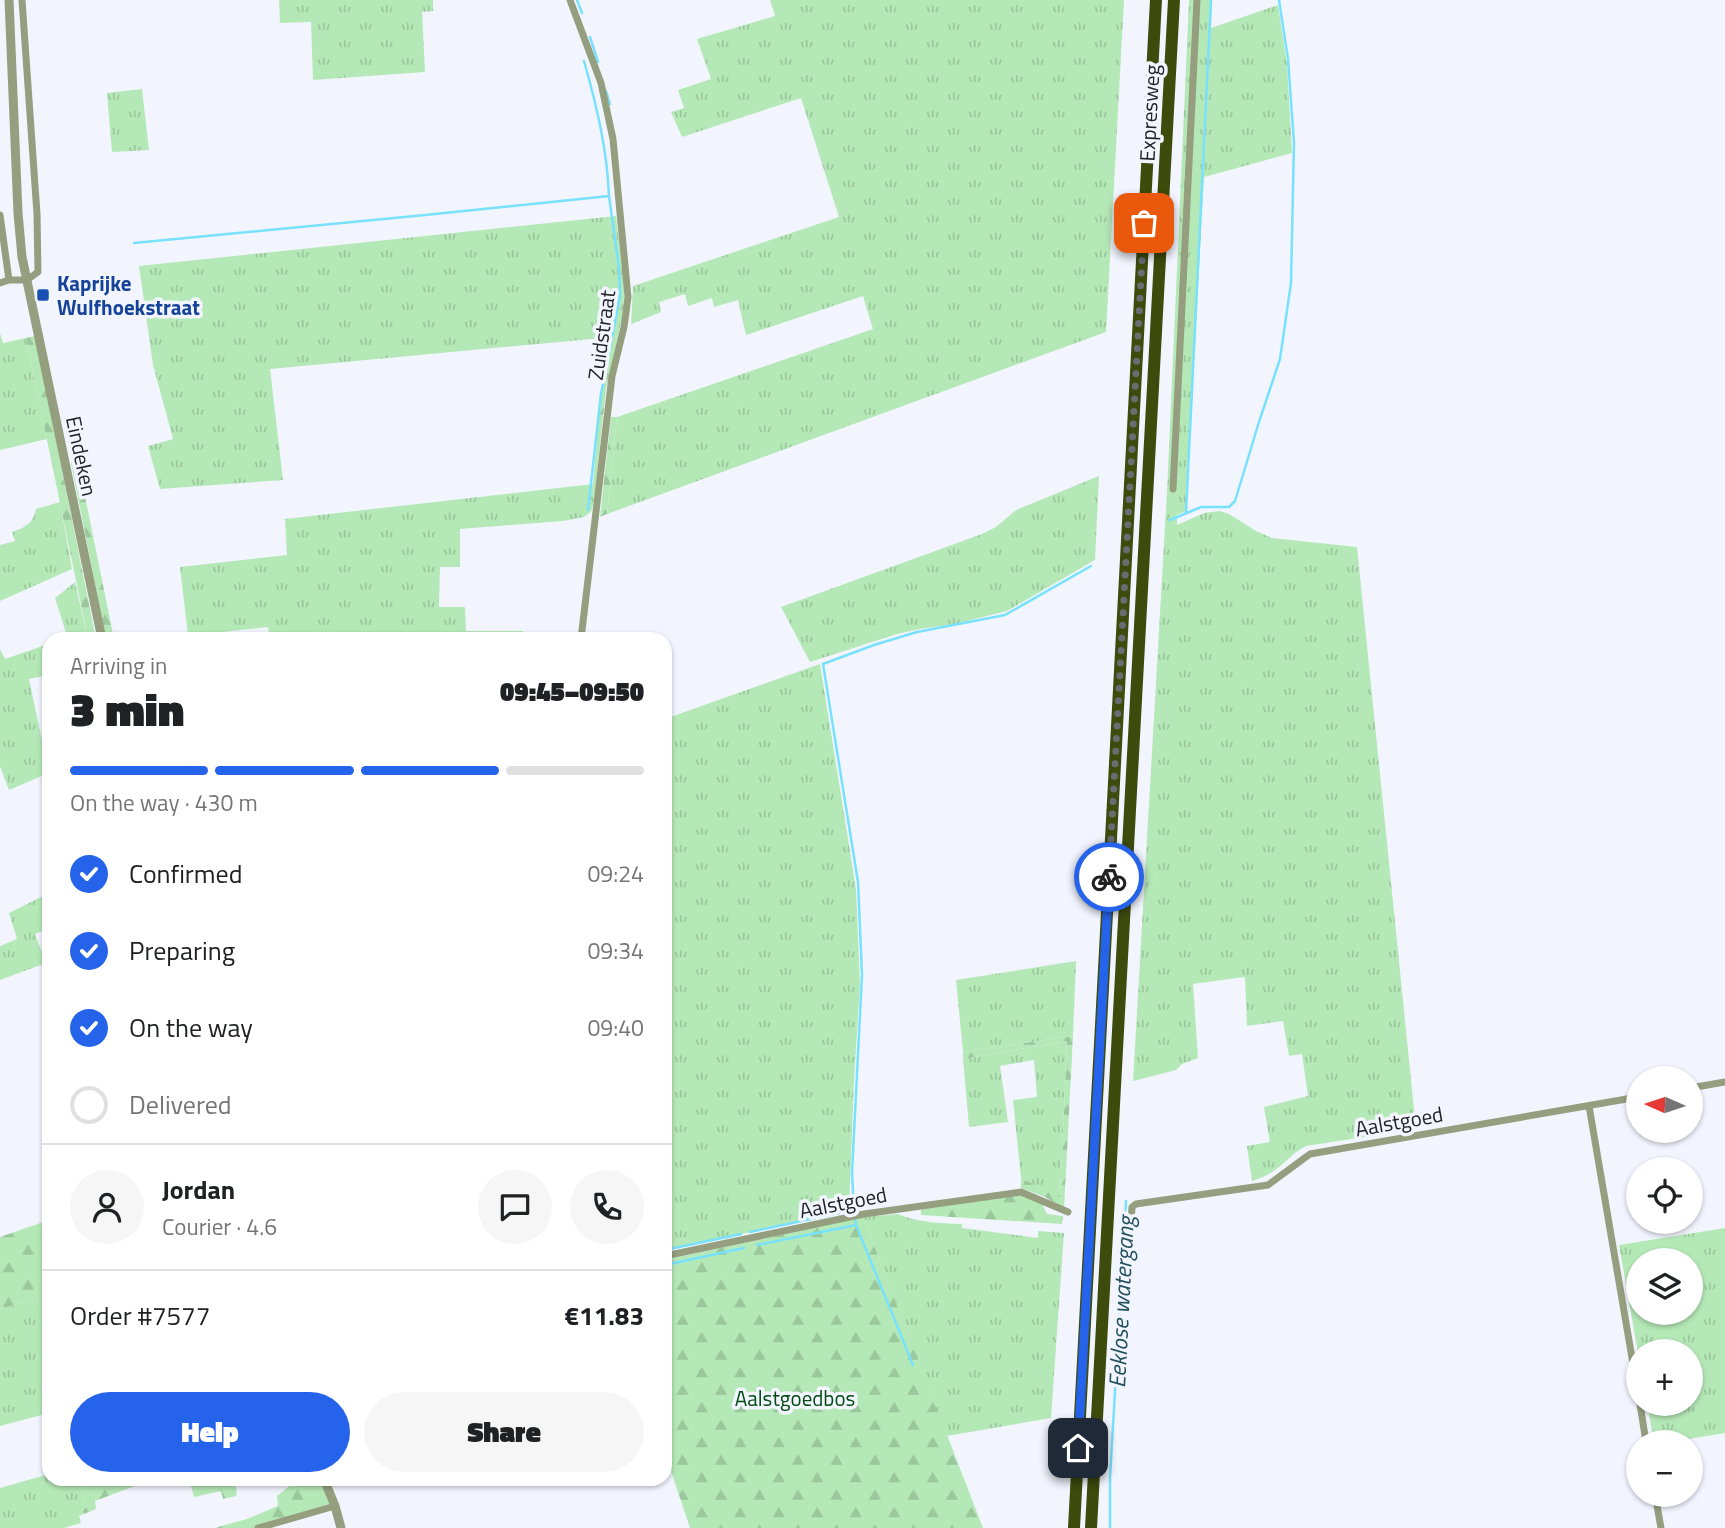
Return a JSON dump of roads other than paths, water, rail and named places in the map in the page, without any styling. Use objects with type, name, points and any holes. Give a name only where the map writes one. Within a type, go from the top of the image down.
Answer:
[{"type":"highway","name":"Expresweg","points":[[1074,1528],[1156,0]]},
{"type":"highway","name":"Expresweg","points":[[1091,1528],[1174,0]]},
{"type":"street","name":"Eindeken","points":[[9,0],[22,257],[101,632]]},
{"type":"street","points":[[0,283],[27,280],[37,272],[37,214],[22,0]]},
{"type":"street","name":"Zuidstraat","points":[[570,0],[601,83],[613,139],[628,297],[612,376],[582,632]]},
{"type":"street","points":[[1173,489],[1197,0]]},
{"type":"street","points":[[0,215],[9,280]]},
{"type":"street","points":[[1703,1086],[1725,1082]]},
{"type":"street","name":"Aalstgoed","points":[[1130,1241],[1132,1207],[1136,1204],[1268,1185],[1310,1154],[1626,1099]]},
{"type":"street","points":[[1589,1106],[1629,1339]]},
{"type":"street","name":"Aalstgoed","points":[[672,1255],[864,1214],[1021,1192],[1068,1212]]},
{"type":"street","points":[[327,1486],[341,1528]]},
{"type":"street","points":[[258,1528],[335,1506]]},
{"type":"street","points":[[1657,1507],[1661,1528]]},
{"type":"waterway","points":[[577,0],[582,13]]},
{"type":"waterway","points":[[1186,513],[1211,0]]},
{"type":"waterway","points":[[1170,520],[1201,507],[1229,507],[1235,501],[1280,359],[1291,283],[1294,143],[1288,59],[1279,0]]},
{"type":"waterway","points":[[590,37],[598,62]]},
{"type":"waterway","points":[[134,243],[609,196],[601,128],[584,61]]},
{"type":"waterway","points":[[606,91],[610,104]]},
{"type":"waterway","points":[[588,510],[601,394],[620,296],[609,196]]},
{"type":"waterway","points":[[913,1365],[856,1225],[854,1210],[852,1173],[862,975],[858,882],[823,664],[917,632],[1005,615],[1091,566]]},
{"type":"waterway","name":"Eeklose watergang","points":[[1110,1528],[1110,1478],[1126,1201]]},
{"type":"waterway","points":[[750,1232],[853,1210]]},
{"type":"waterway","points":[[757,1245],[856,1225]]},
{"type":"waterway","points":[[672,1249],[741,1234]]},
{"type":"waterway","points":[[672,1263],[744,1248]]},
{"type":"place","name":"Kaprijke Wulfhoekstraat","points":[[43,295]]},
{"type":"park label","name":"Aalstgoedbos","points":[[795,1398]]}]
